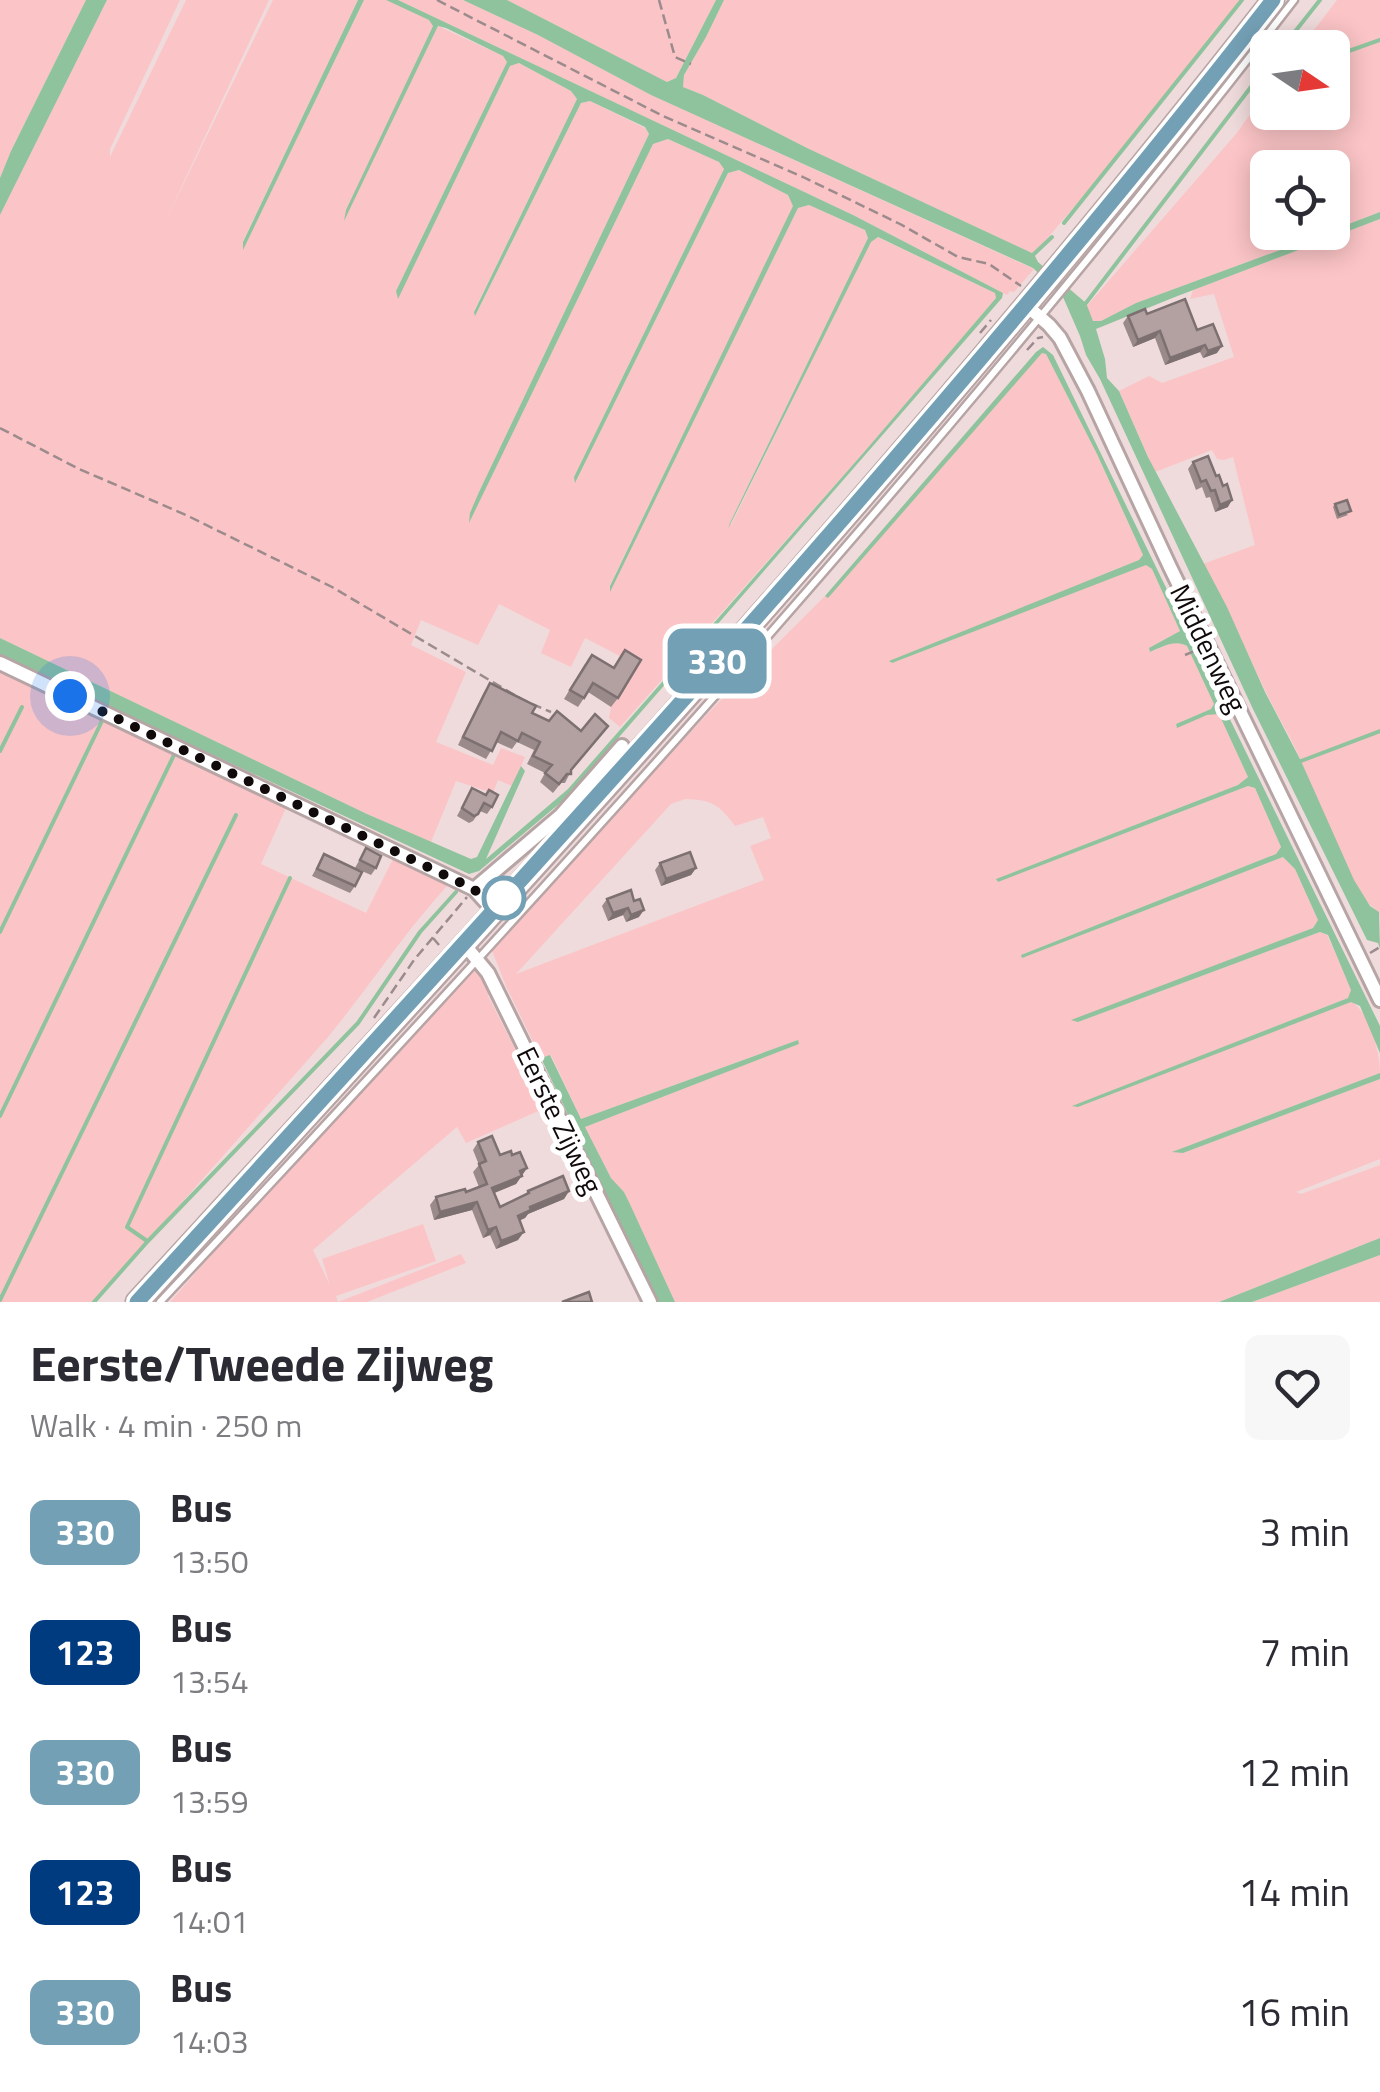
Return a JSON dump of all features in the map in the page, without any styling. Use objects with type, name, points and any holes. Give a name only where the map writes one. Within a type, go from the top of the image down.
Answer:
[{"type":"main road","points":[[137,1302],[470,951],[493,910],[1033,311],[1273,0]]},
{"type":"street","name":"Middenweg","points":[[1033,311],[1060,338],[1088,391],[1380,1000]]},
{"type":"street","points":[[0,662],[474,889],[493,910]]},
{"type":"street","points":[[474,889],[561,815],[622,746]]},
{"type":"street","name":"Eerste Zijweg","points":[[470,951],[488,973],[650,1302]]},
{"type":"lane","points":[[1066,273],[1175,154],[1294,0]]},
{"type":"lane","points":[[160,1302],[470,951],[812,586],[1033,311]]},
{"type":"path","points":[[437,0],[663,116],[803,176],[958,257],[990,264],[1017,282]]},
{"type":"path","points":[[659,0],[675,57],[691,64]]},
{"type":"path","points":[[0,428],[79,469],[282,561],[523,700],[551,712]]},
{"type":"path","points":[[1184,655],[1202,648]]},
{"type":"path","points":[[371,1022],[432,937],[474,889]]},
{"type":"path","points":[[432,937],[439,944]]},
{"type":"shaded area","points":[[0,0],[86,0],[0,178]]},
{"type":"shaded area","points":[[86,0],[107,0],[0,215],[0,178]]},
{"type":"shaded area","points":[[107,0],[180,0],[110,149],[110,157],[186,0],[269,0],[164,224],[273,0],[358,0],[243,241],[244,247],[364,0],[386,0],[430,20],[433,26],[345,215],[438,26],[503,56],[507,62],[396,291],[398,297],[510,66],[519,63],[571,91],[577,99],[474,311],[476,314],[581,103],[590,101],[645,128],[649,134],[479,492],[470,520],[653,144],[668,139],[719,162],[724,169],[574,477],[576,481],[728,173],[739,170],[788,195],[794,206],[610,590],[798,208],[809,205],[865,230],[868,238],[731,525],[870,242],[877,237],[995,293],[996,298],[620,727],[609,718],[611,707],[637,668],[618,655],[585,638],[571,667],[541,653],[550,630],[499,604],[478,645],[421,620],[411,645],[466,672],[436,742],[493,765],[501,748],[525,757],[512,786],[498,780],[493,793],[456,781],[431,842],[0,638],[0,215]]},
{"type":"shaded area","points":[[358,0],[364,0],[243,250],[243,242]]},
{"type":"shaded area","points":[[386,0],[398,0],[853,215],[1003,293],[566,798],[479,871],[469,874],[0,656],[0,638],[367,814],[471,859],[477,857],[521,766],[525,771],[486,859],[568,789],[996,298],[995,293],[878,237],[871,242],[728,529],[868,238],[865,230],[809,205],[798,208],[610,592],[793,206],[788,195],[739,170],[728,173],[575,483],[574,477],[724,169],[719,162],[668,139],[653,144],[469,523],[479,492],[649,134],[645,127],[590,101],[581,103],[475,316],[577,99],[571,91],[519,63],[510,66],[398,299],[396,291],[507,62],[503,56],[438,26],[344,221],[433,26],[429,20]]},
{"type":"shaded area","points":[[398,0],[463,0],[651,95],[1034,269],[1007,295],[853,215]]},
{"type":"shaded area","points":[[463,0],[507,0],[667,82],[676,78],[716,0],[724,0],[684,75],[683,87],[1034,254],[1038,262],[1086,303],[1093,321],[1280,250],[1299,250],[1096,329],[1107,378],[1119,391],[1148,457],[1227,607],[1354,880],[1370,906],[1379,912],[1380,949],[1378,943],[1367,940],[1252,707],[1086,355],[1063,297],[1033,268],[651,95]]},
{"type":"shaded area","points":[[507,0],[716,0],[676,78],[667,82]]},
{"type":"shaded area","points":[[724,0],[1241,0],[1140,129],[1034,254],[683,87],[684,75]]},
{"type":"shaded area","points":[[1337,0],[1380,0],[1380,212],[1350,223],[1350,150],[1250,150],[1250,250],[1280,250],[1093,321],[1086,307],[1250,115],[1250,130],[1350,130],[1350,30],[1314,30]]},
{"type":"shaded area","points":[[1380,212],[1380,219],[1350,230],[1350,223]]},
{"type":"shaded area","points":[[1380,219],[1380,917],[1355,885],[1334,844],[1298,753],[1203,564],[1255,545],[1233,457],[1217,459],[1212,450],[1155,472],[1119,391],[1149,376],[1162,383],[1234,357],[1214,294],[1190,299],[1193,290],[1298,250],[1350,250],[1350,230]]},
{"type":"shaded area","points":[[1043,347],[1053,355],[1380,1026],[1380,1053],[1360,1006],[1351,1002],[1078,1107],[1072,1106],[1348,998],[1351,990],[1328,935],[1320,932],[1078,1022],[1071,1020],[1313,928],[1318,920],[1295,869],[1283,857],[1022,958],[1021,955],[1276,854],[1281,847],[1255,788],[1248,786],[998,882],[996,879],[1238,785],[1248,777],[1219,714],[1177,728],[1176,724],[1211,709],[1214,704],[1187,646],[1173,644],[1150,652],[1149,648],[1180,631],[1152,569],[1146,565],[889,661],[1139,560],[1143,555],[1046,354],[1042,353],[828,598],[825,596]]},
{"type":"shaded area","points":[[1042,352],[1046,354],[1143,555],[1139,560],[890,662],[1146,564],[1152,569],[1180,631],[1149,648],[1150,652],[1173,643],[1187,646],[1214,704],[1211,709],[1176,724],[1177,727],[1219,713],[1248,777],[1238,785],[997,882],[1248,786],[1255,788],[1281,847],[1276,854],[1021,955],[1283,857],[1295,869],[1318,920],[1313,928],[1073,1020],[1078,1022],[1320,932],[1327,935],[1352,990],[1348,998],[1074,1106],[1351,1001],[1369,1024],[1380,1073],[1175,1151],[1183,1153],[1380,1079],[1380,1159],[1296,1192],[1301,1194],[1380,1165],[1380,1238],[1219,1302],[675,1302],[624,1192],[611,1178],[585,1127],[798,1044],[798,1040],[581,1119],[551,1055],[541,1058],[491,948],[712,709],[828,597]],"holes":[[[685,799],[714,805],[735,826],[763,817],[771,838],[750,846],[764,880],[516,974],[671,804]]]},
{"type":"shaded area","points":[[0,672],[286,808],[261,864],[366,913],[393,859],[447,886],[328,1037],[94,1302],[0,1302]]},
{"type":"shaded area","points":[[473,970],[480,971],[492,989],[488,996],[545,1108],[466,1143],[457,1127],[313,1250],[330,1285],[322,1259],[423,1224],[436,1261],[336,1296],[338,1302],[170,1302]]},
{"type":"shaded area","points":[[798,1040],[799,1044],[585,1127],[611,1178],[624,1192],[675,1302],[657,1302],[541,1058],[550,1055],[581,1119]]},
{"type":"shaded area","points":[[1380,1073],[1380,1079],[1183,1153],[1172,1152]]},
{"type":"shaded area","points":[[1380,1238],[1380,1255],[1252,1302],[1219,1302]]},
{"type":"shaded area","points":[[461,1254],[466,1263],[367,1302],[338,1302]]},
{"type":"shaded area","points":[[1380,1255],[1380,1302],[1252,1302]]},
{"type":"building","points":[[1185,299],[1197,330],[1213,324],[1222,346],[1208,351],[1205,345],[1170,358],[1160,331],[1138,340],[1128,316],[1145,309],[1147,314]]},
{"type":"building","points":[[1208,456],[1216,476],[1219,475],[1223,486],[1227,484],[1232,500],[1220,505],[1215,490],[1211,491],[1206,480],[1201,482],[1193,462]]},
{"type":"building","points":[[1347,500],[1351,511],[1339,515],[1335,504]]},
{"type":"building","points":[[625,650],[641,660],[618,698],[593,683],[584,698],[570,690],[592,655],[614,668]]},
{"type":"building","points":[[490,683],[536,706],[532,713],[549,721],[557,711],[581,731],[595,714],[608,726],[559,784],[545,773],[552,765],[533,756],[540,742],[522,733],[518,741],[501,732],[492,751],[463,737]]},
{"type":"building","points":[[472,788],[486,795],[489,790],[498,795],[492,807],[484,803],[474,816],[462,808]]},
{"type":"building","points":[[366,848],[381,856],[376,868],[360,860]]},
{"type":"building","points":[[690,852],[696,868],[666,879],[660,863]]},
{"type":"building","points":[[324,854],[362,872],[355,886],[317,869]]},
{"type":"building","points":[[631,890],[634,901],[640,899],[644,910],[631,915],[628,908],[613,913],[607,899]]},
{"type":"building","points":[[492,1136],[500,1155],[520,1152],[527,1168],[520,1171],[522,1176],[492,1188],[500,1207],[563,1176],[569,1191],[530,1207],[518,1216],[524,1232],[501,1241],[496,1227],[488,1230],[477,1202],[440,1212],[436,1197],[487,1184],[479,1164],[486,1161],[478,1142]]},
{"type":"building","points":[[589,1292],[592,1302],[562,1302]]},
{"type":"waterway","points":[[1064,223],[1242,0]]},
{"type":"waterway","points":[[1296,30],[1320,0]]},
{"type":"waterway","points":[[1350,51],[1380,40]]},
{"type":"waterway","points":[[1086,303],[1250,88]]},
{"type":"waterway","points":[[1034,254],[1052,237]]},
{"type":"waterway","points":[[0,751],[22,707]]},
{"type":"waterway","points":[[0,932],[102,721]]},
{"type":"waterway","points":[[1301,761],[1380,731]]},
{"type":"waterway","points":[[0,1116],[174,755]]},
{"type":"waterway","points":[[0,1300],[236,815]]},
{"type":"waterway","points":[[147,1241],[127,1227],[290,878]]},
{"type":"waterway","points":[[94,1302],[358,1023],[420,932],[456,892]]},
{"type":"bus line","name":"330","points":[[137,1302],[436,975],[832,531],[1158,148],[1273,0]]},
{"type":"route","points":[[70,696],[474,889],[493,910],[504,898]]}]
